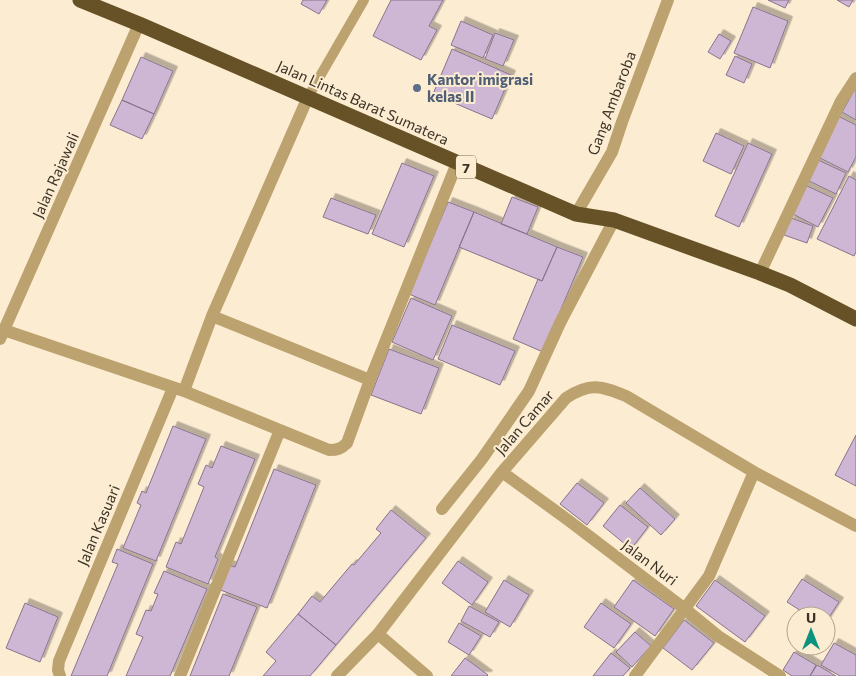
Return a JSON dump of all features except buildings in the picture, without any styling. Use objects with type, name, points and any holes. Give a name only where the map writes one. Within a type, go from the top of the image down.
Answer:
[{"type":"highway","name":"Jalan Lintas Barat Sumatera","points":[[80,0],[576,214],[614,220],[760,273],[790,285],[856,319]]},
{"type":"street","name":"Gang Ambaroba","points":[[576,214],[612,152],[668,0]]},
{"type":"street","name":"Jalan Rajawali","points":[[2,335],[139,24]]},
{"type":"street","points":[[760,273],[841,101],[856,78]]},
{"type":"street","name":"Jalan Kasuari","points":[[60,676],[58,670],[59,661],[308,97]]},
{"type":"street","points":[[2,335],[179,390],[329,450],[342,448],[347,443],[370,380],[457,163]]},
{"type":"street","points":[[442,509],[482,459],[529,391],[560,323],[614,220]]},
{"type":"street","points":[[212,316],[370,380]]},
{"type":"street","name":"Jalan Camar","points":[[337,676],[378,634],[502,472],[566,398],[578,390],[591,387],[608,389],[626,396],[754,472],[856,526]]},
{"type":"street","points":[[180,676],[280,430]]},
{"type":"street","name":"Jalan Nuri","points":[[502,472],[568,520],[718,636],[780,676]]},
{"type":"street","points":[[635,676],[709,576],[754,472]]},
{"type":"street","points":[[378,634],[427,676]]},
{"type":"lane","points":[[308,97],[364,0]]},
{"type":"place","name":"Kantor imigrasi kelas II","points":[[417,88]]}]
